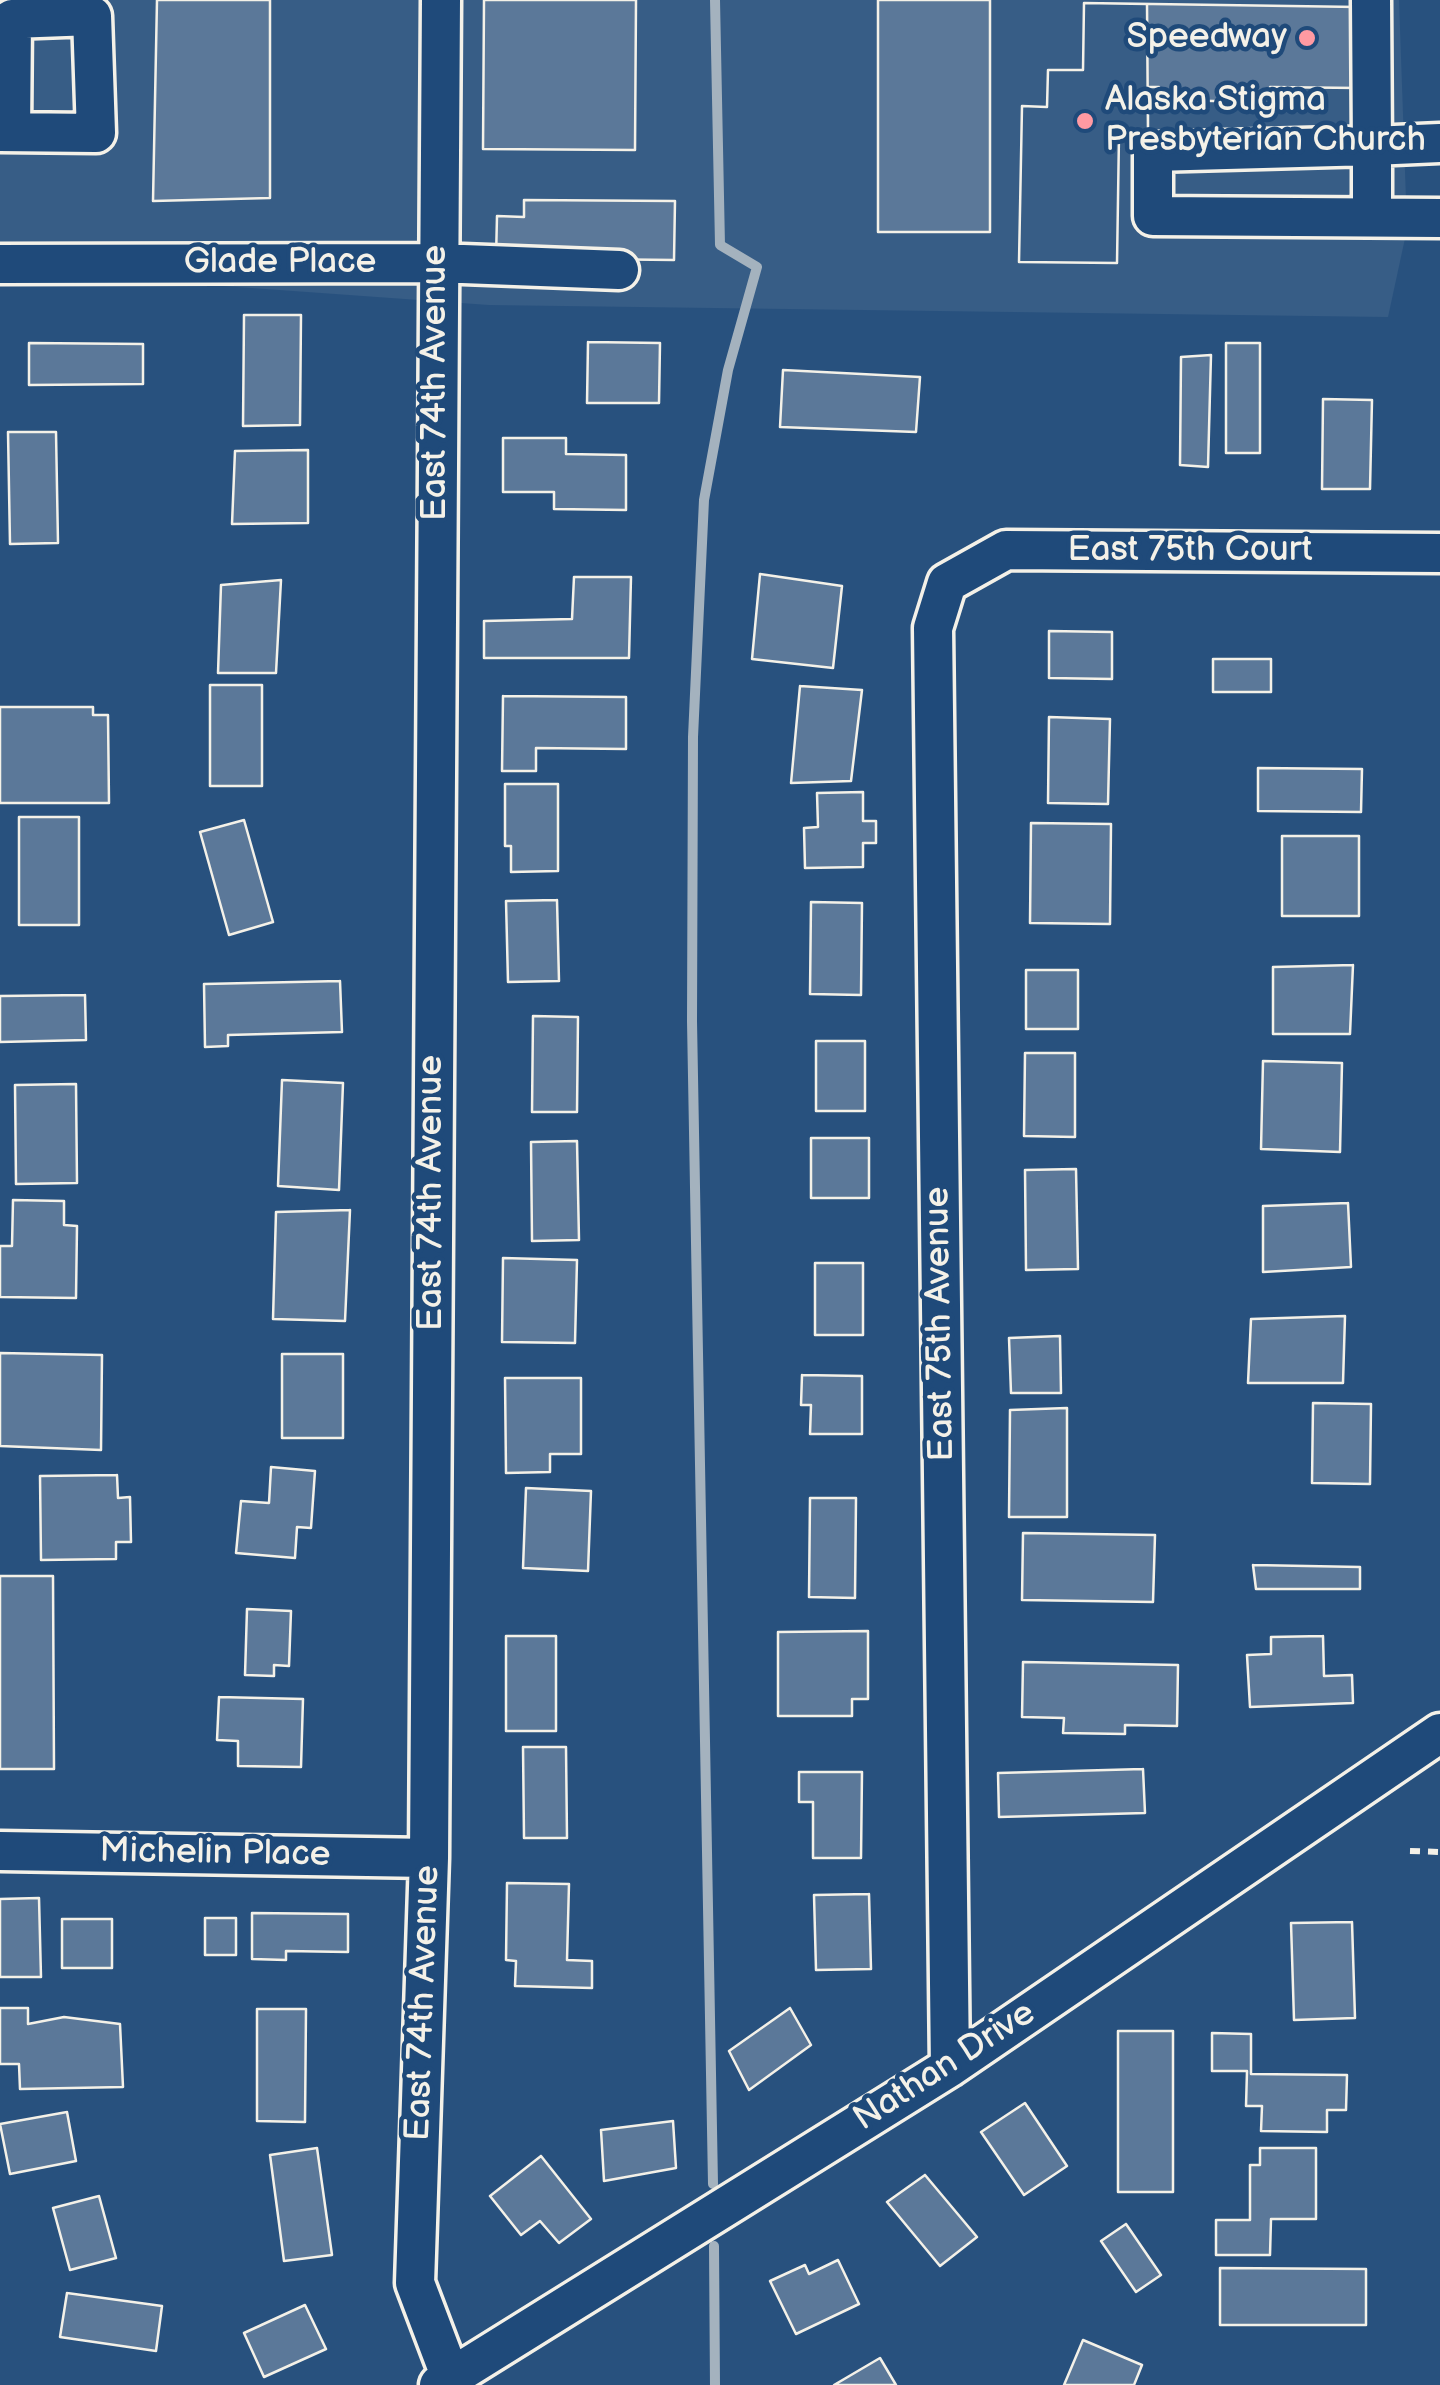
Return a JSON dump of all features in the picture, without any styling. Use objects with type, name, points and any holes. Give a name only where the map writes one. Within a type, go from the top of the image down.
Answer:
[{"type":"street","name":"East 74th Avenue","points":[[441,0],[429,1858],[415,2283],[445,2382]]},
{"type":"street","points":[[1371,0],[1372,217]]},
{"type":"street","points":[[1440,142],[1153,152],[1154,216],[1440,218]]},
{"type":"street","name":"Glade Place","points":[[0,264],[437,263],[620,270]]},
{"type":"street","name":"East 75th Court","points":[[948,583],[1006,550],[1440,553]]},
{"type":"street","name":"East 75th Avenue","points":[[948,583],[933,628],[950,2067]]},
{"type":"street","name":"Nathan Drive","points":[[445,2382],[950,2067],[1440,1733]]},
{"type":"street","name":"Michelin Place","points":[[0,1851],[429,1858]]},
{"type":"path","points":[[1410,1851],[1440,1852]]},
{"type":"shaded area","points":[[0,0],[1399,0],[1407,229],[1388,317],[489,305],[0,270]]},
{"type":"building","points":[[157,0],[270,0],[270,198],[153,201]]},
{"type":"building","points":[[484,0],[636,0],[635,150],[483,149]]},
{"type":"building","points":[[878,0],[990,0],[990,232],[878,232]]},
{"type":"building","points":[[1084,3],[1358,7],[1357,88],[1270,87],[1269,102],[1159,100],[1159,87],[1148,87],[1148,135],[1119,135],[1117,263],[1019,262],[1022,106],[1047,107],[1048,70],[1083,70]]},
{"type":"building","name":"Alaska Stigma Presbyterian Church","points":[[1084,3],[1147,4],[1148,135],[1119,135],[1117,263],[1019,262],[1022,106],[1047,107],[1048,70],[1083,70]]},
{"type":"building","points":[[524,200],[675,201],[674,260],[496,258],[497,216],[524,217]]},
{"type":"building","points":[[244,315],[301,315],[300,425],[243,426]]},
{"type":"building","points":[[588,342],[660,343],[659,403],[587,403]]},
{"type":"building","points":[[29,343],[143,344],[143,384],[29,385]]},
{"type":"building","points":[[1226,343],[1260,343],[1260,453],[1226,453]]},
{"type":"building","points":[[1211,355],[1208,467],[1180,465],[1181,357]]},
{"type":"building","points":[[783,370],[920,377],[916,432],[780,427]]},
{"type":"building","points":[[1323,399],[1372,400],[1370,489],[1322,489]]},
{"type":"building","points":[[8,432],[56,432],[58,543],[10,544]]},
{"type":"building","points":[[503,438],[566,438],[566,454],[626,455],[626,510],[554,509],[554,492],[503,492]]},
{"type":"building","points":[[308,450],[308,523],[232,524],[235,451]]},
{"type":"building","points":[[760,574],[842,586],[833,668],[752,659]]},
{"type":"building","points":[[574,577],[631,577],[629,658],[484,658],[484,621],[572,619]]},
{"type":"building","points":[[281,580],[276,673],[218,673],[221,585]]},
{"type":"building","points":[[1049,631],[1112,632],[1112,679],[1049,678]]},
{"type":"building","points":[[1213,659],[1271,659],[1271,692],[1213,692]]},
{"type":"building","points":[[210,685],[262,685],[262,786],[210,786]]},
{"type":"building","points":[[800,686],[862,690],[851,781],[791,783]]},
{"type":"building","points":[[503,696],[626,697],[626,749],[536,748],[536,771],[502,771]]},
{"type":"building","points":[[0,707],[93,707],[93,715],[108,715],[109,803],[0,803]]},
{"type":"building","points":[[1049,717],[1110,719],[1108,804],[1048,803]]},
{"type":"building","points":[[1258,768],[1362,769],[1361,812],[1258,811]]},
{"type":"building","points":[[505,784],[558,784],[558,871],[511,872],[511,846],[505,846]]},
{"type":"building","points":[[863,792],[863,821],[876,821],[876,843],[863,843],[863,867],[805,868],[804,828],[818,827],[817,793]]},
{"type":"building","points":[[19,817],[79,817],[79,925],[19,925]]},
{"type":"building","points":[[244,820],[273,922],[229,935],[200,832]]},
{"type":"building","points":[[1031,823],[1111,824],[1110,924],[1030,923]]},
{"type":"building","points":[[1282,836],[1359,836],[1359,916],[1282,916]]},
{"type":"building","points":[[557,900],[559,981],[508,982],[506,901]]},
{"type":"building","points":[[811,902],[862,903],[861,995],[810,994]]},
{"type":"building","points":[[1353,965],[1350,1034],[1273,1034],[1273,967]]},
{"type":"building","points":[[1026,970],[1078,970],[1078,1029],[1026,1029]]},
{"type":"building","points":[[340,981],[342,1032],[228,1035],[228,1046],[205,1047],[204,984]]},
{"type":"building","points":[[85,995],[86,1040],[0,1042],[0,996]]},
{"type":"building","points":[[533,1016],[578,1017],[577,1112],[532,1112]]},
{"type":"building","points":[[816,1041],[865,1041],[865,1111],[816,1111]]},
{"type":"building","points":[[1025,1053],[1075,1053],[1075,1137],[1024,1136]]},
{"type":"building","points":[[1263,1061],[1342,1063],[1340,1152],[1261,1149]]},
{"type":"building","points":[[282,1080],[343,1083],[339,1190],[278,1186]]},
{"type":"building","points":[[76,1084],[77,1183],[16,1184],[15,1085]]},
{"type":"building","points":[[811,1138],[869,1138],[869,1198],[811,1198]]},
{"type":"building","points":[[577,1141],[579,1240],[532,1241],[531,1142]]},
{"type":"building","points":[[1076,1169],[1078,1269],[1026,1270],[1025,1170]]},
{"type":"building","points":[[13,1200],[64,1201],[64,1225],[77,1226],[76,1298],[0,1297],[0,1246],[12,1246]]},
{"type":"building","points":[[1348,1203],[1351,1267],[1263,1272],[1263,1206]]},
{"type":"building","points":[[350,1210],[345,1321],[273,1319],[276,1212]]},
{"type":"building","points":[[503,1258],[577,1260],[575,1343],[502,1342]]},
{"type":"building","points":[[815,1263],[863,1263],[863,1335],[815,1335]]},
{"type":"building","points":[[1345,1316],[1343,1383],[1248,1383],[1251,1319]]},
{"type":"building","points":[[1060,1336],[1061,1393],[1011,1393],[1009,1338]]},
{"type":"building","points":[[0,1353],[102,1355],[101,1450],[0,1446]]},
{"type":"building","points":[[282,1354],[343,1354],[343,1438],[282,1438]]},
{"type":"building","points":[[802,1375],[862,1376],[862,1434],[810,1434],[811,1405],[801,1405]]},
{"type":"building","points":[[505,1378],[581,1378],[581,1454],[550,1454],[550,1472],[506,1473]]},
{"type":"building","points":[[1313,1403],[1371,1404],[1370,1484],[1312,1483]]},
{"type":"building","points":[[1067,1408],[1067,1517],[1009,1517],[1010,1410]]},
{"type":"building","points":[[271,1467],[315,1471],[311,1528],[297,1527],[295,1558],[236,1553],[241,1501],[269,1503]]},
{"type":"building","points":[[117,1475],[118,1498],[130,1497],[131,1542],[116,1542],[116,1559],[41,1560],[40,1476]]},
{"type":"building","points":[[526,1488],[591,1491],[588,1571],[523,1568]]},
{"type":"building","points":[[810,1498],[856,1498],[855,1598],[809,1597]]},
{"type":"building","points":[[1023,1533],[1155,1535],[1153,1602],[1022,1600]]},
{"type":"building","points":[[1253,1565],[1360,1567],[1360,1589],[1256,1589]]},
{"type":"building","points":[[0,1576],[53,1576],[54,1769],[0,1769]]},
{"type":"building","points":[[247,1609],[291,1611],[289,1666],[274,1665],[274,1676],[245,1675]]},
{"type":"building","points":[[868,1631],[868,1699],[852,1699],[852,1716],[778,1716],[778,1632]]},
{"type":"building","points":[[506,1636],[556,1636],[556,1731],[506,1731]]},
{"type":"building","points":[[1323,1636],[1324,1676],[1352,1675],[1353,1703],[1250,1707],[1247,1655],[1271,1654],[1271,1637]]},
{"type":"building","points":[[1023,1662],[1178,1665],[1177,1726],[1125,1725],[1125,1734],[1063,1733],[1064,1718],[1022,1717]]},
{"type":"building","points":[[219,1697],[303,1699],[301,1767],[238,1766],[238,1741],[217,1740]]},
{"type":"building","points":[[523,1747],[566,1747],[567,1838],[524,1838]]},
{"type":"building","points":[[1143,1769],[1145,1813],[999,1817],[998,1773]]},
{"type":"building","points":[[799,1772],[862,1772],[861,1858],[813,1858],[813,1802],[799,1802]]},
{"type":"building","points":[[507,1883],[569,1884],[567,1960],[592,1961],[592,1988],[515,1986],[516,1961],[506,1960]]},
{"type":"building","points":[[869,1894],[871,1969],[816,1970],[814,1895]]},
{"type":"building","points":[[39,1898],[41,1977],[0,1977],[0,1899]]},
{"type":"building","points":[[252,1913],[348,1914],[348,1952],[286,1951],[286,1960],[252,1959]]},
{"type":"building","points":[[205,1918],[236,1918],[236,1955],[205,1955]]},
{"type":"building","points":[[62,1919],[112,1919],[112,1968],[62,1968]]},
{"type":"building","points":[[1352,1922],[1355,2018],[1294,2020],[1291,1923]]},
{"type":"building","points":[[0,2008],[28,2008],[28,2024],[64,2017],[120,2024],[123,2087],[20,2089],[19,2064],[0,2064]]},
{"type":"building","points":[[790,2008],[811,2045],[749,2090],[729,2051]]},
{"type":"building","points":[[257,2009],[306,2009],[305,2122],[257,2121]]},
{"type":"building","points":[[1118,2031],[1173,2031],[1173,2192],[1118,2192]]},
{"type":"building","points":[[1212,2033],[1251,2034],[1251,2074],[1347,2075],[1346,2110],[1327,2110],[1327,2132],[1261,2131],[1262,2106],[1246,2106],[1247,2071],[1212,2071]]},
{"type":"building","points":[[1025,2103],[1067,2166],[1024,2195],[981,2132]]},
{"type":"building","points":[[67,2112],[76,2161],[10,2174],[0,2124]]},
{"type":"building","points":[[673,2121],[676,2168],[604,2181],[601,2130]]},
{"type":"building","points":[[317,2148],[332,2255],[284,2261],[270,2155]]},
{"type":"building","points":[[1260,2148],[1316,2148],[1316,2219],[1271,2219],[1270,2255],[1216,2255],[1216,2220],[1250,2220],[1250,2165],[1260,2165]]},
{"type":"building","points":[[541,2156],[591,2219],[559,2243],[540,2221],[521,2235],[490,2196]]},
{"type":"building","points":[[925,2175],[977,2237],[940,2266],[887,2202]]},
{"type":"building","points":[[99,2196],[116,2258],[70,2270],[53,2208]]},
{"type":"building","points":[[1126,2224],[1161,2275],[1136,2292],[1101,2241]]},
{"type":"building","points":[[838,2260],[859,2304],[796,2334],[770,2281],[805,2265],[809,2274]]},
{"type":"building","points":[[1220,2268],[1366,2269],[1366,2325],[1220,2325]]},
{"type":"building","points":[[67,2293],[162,2306],[156,2351],[60,2337]]},
{"type":"building","points":[[305,2305],[326,2349],[264,2377],[244,2333]]},
{"type":"building","points":[[1083,2340],[1142,2365],[1134,2385],[1064,2385]]},
{"type":"building","points":[[880,2358],[896,2385],[834,2385]]},
{"type":"waterway","points":[[713,2184],[692,1021],[693,737],[704,500],[728,370],[757,267],[720,245],[715,0]]},
{"type":"waterway","points":[[714,2246],[715,2385]]},
{"type":"place","name":"Speedway","points":[[1307,38]]},
{"type":"place","name":"Alaska Stigma Presbyterian Church","points":[[1085,121]]}]
